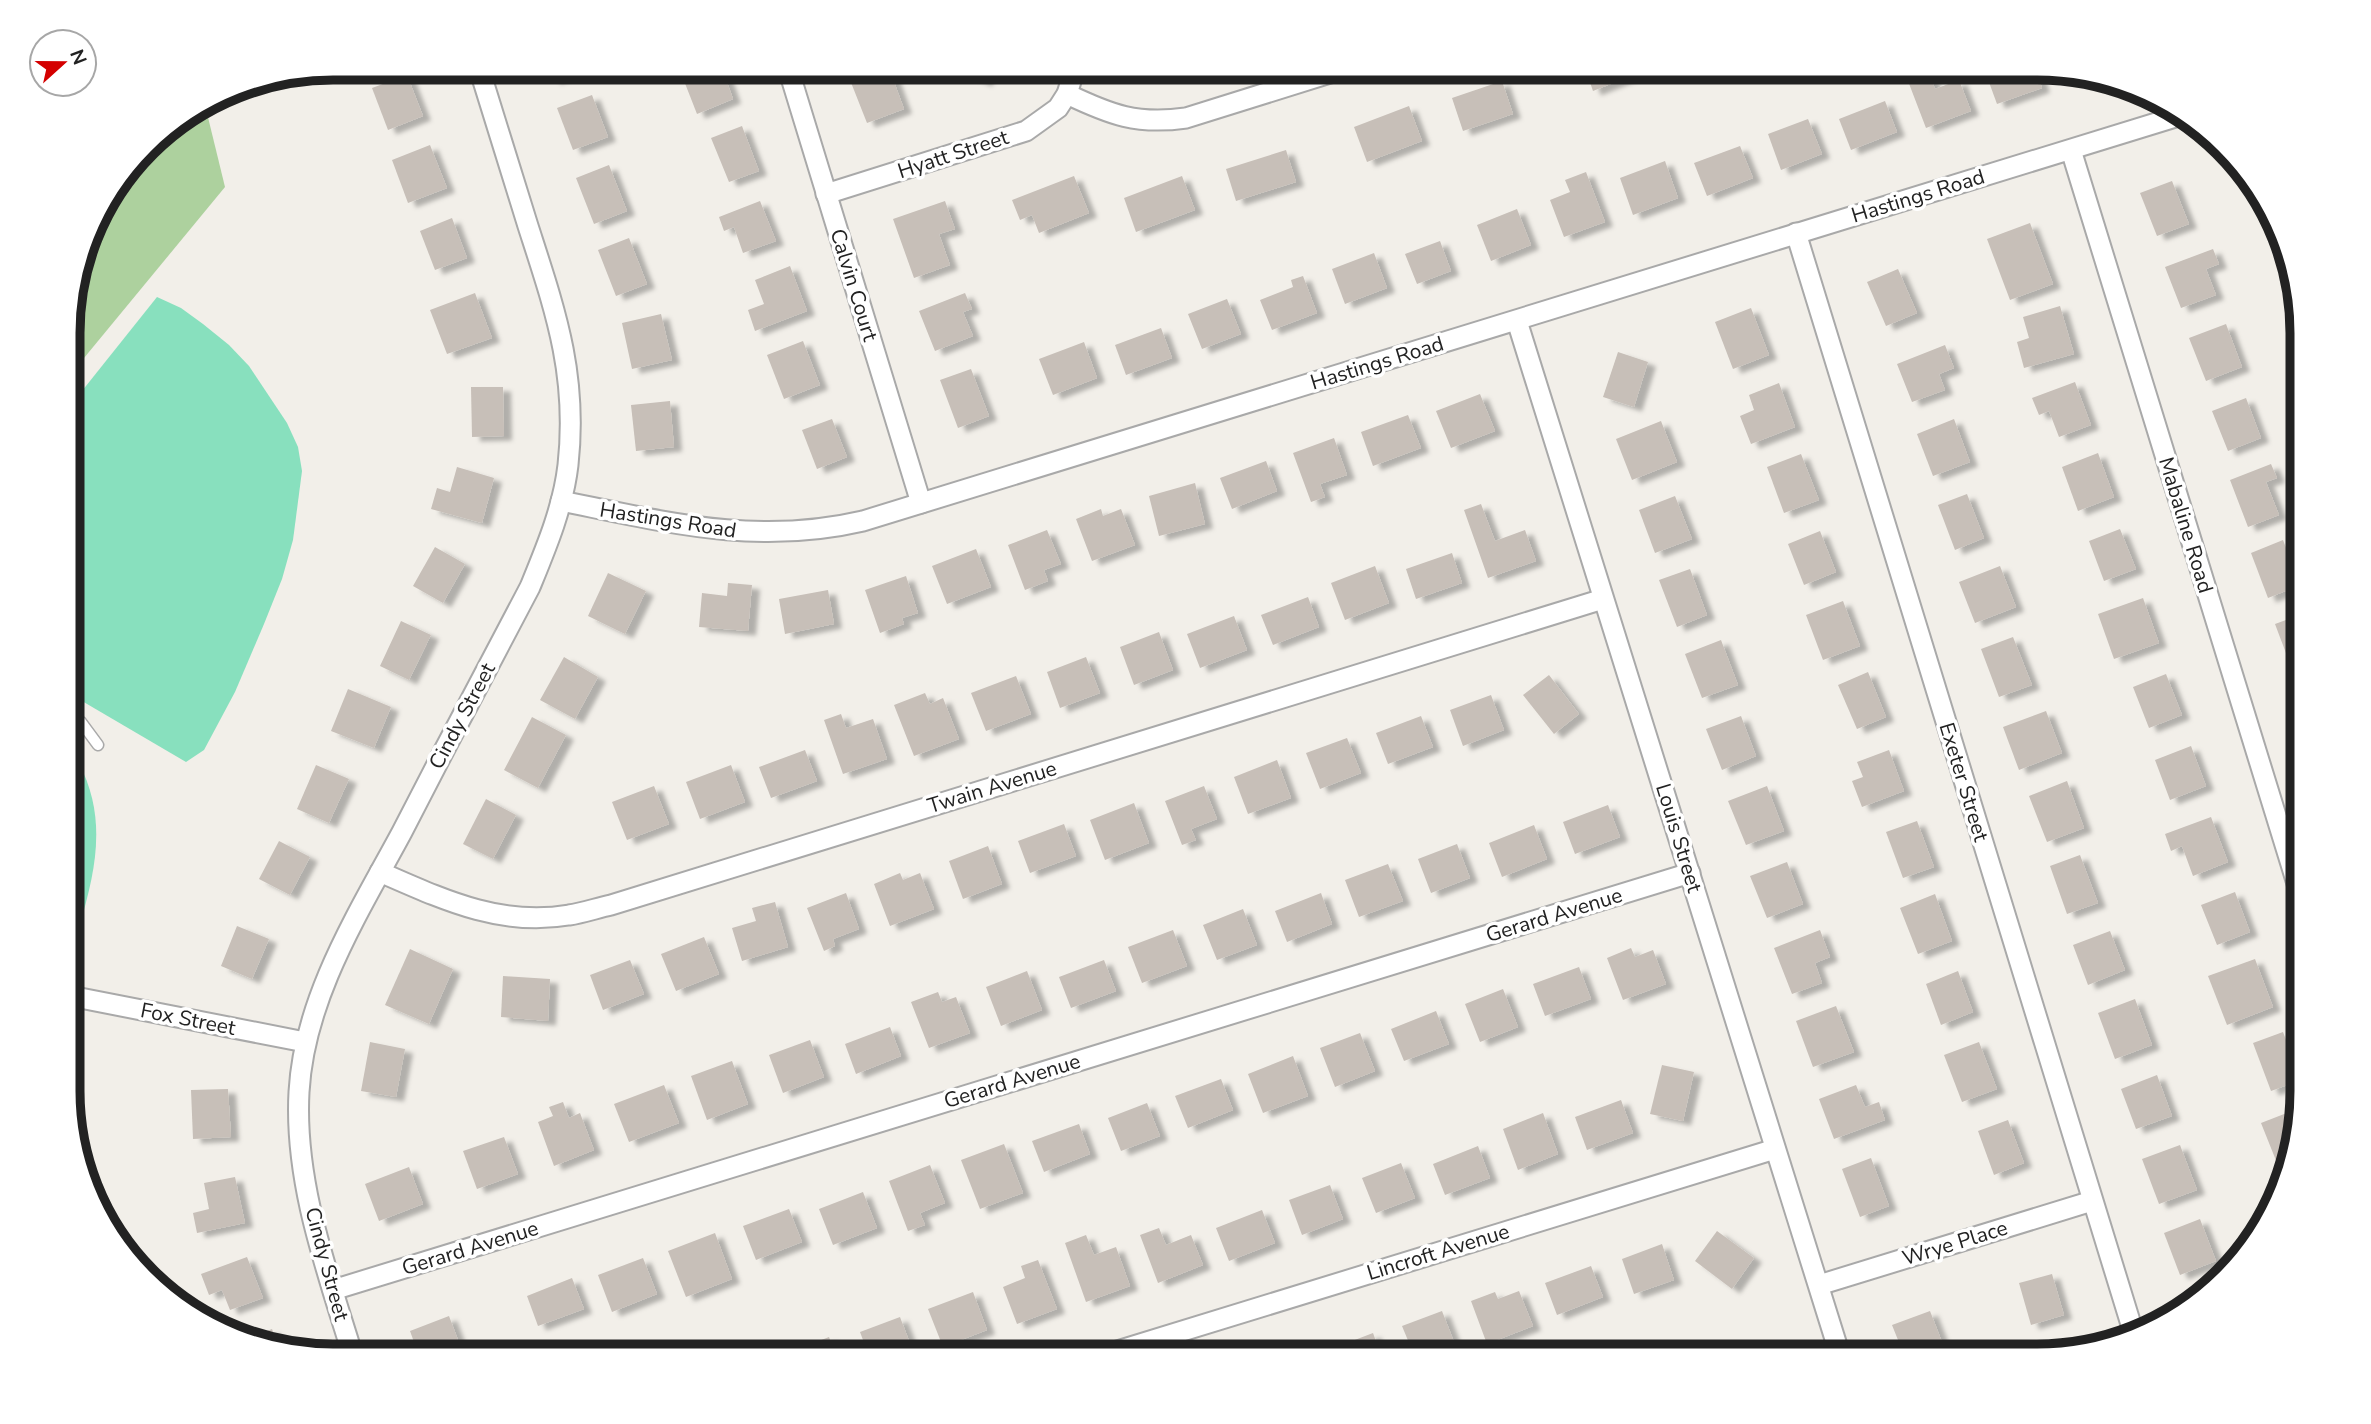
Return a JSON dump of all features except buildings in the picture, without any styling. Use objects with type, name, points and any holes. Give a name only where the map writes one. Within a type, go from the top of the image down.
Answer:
[{"type":"street","name":"Cindy Street","points":[[349,1344],[312,1214],[304,1172],[299,1092],[305,1042],[344,943],[530,587],[549,540],[568,466],[571,405],[562,336],[483,80]]},
{"type":"street","name":"Calvin Court","points":[[792,80],[921,503]]},
{"type":"street","points":[[1071,80],[1067,94],[1115,114],[1139,120],[1162,121],[1186,118],[1308,80]]},
{"type":"street","name":"Hyatt Street","points":[[827,194],[1026,131],[1058,108],[1067,94]]},
{"type":"street","name":"Hastings Road","points":[[561,501],[704,529],[741,533],[827,530],[863,522],[2171,118]]},
{"type":"street","name":"Mabaline Road","points":[[2071,150],[2290,861]]},
{"type":"street","name":"Exeter Street","points":[[1796,233],[2131,1325]]},
{"type":"street","name":"Louis Street","points":[[1517,321],[1837,1344]]},
{"type":"street","name":"Twain Avenue","points":[[380,872],[445,901],[479,912],[534,919],[569,915],[624,901],[1603,599]]},
{"type":"street","name":"Gerard Avenue","points":[[333,1290],[1690,873]]},
{"type":"street","name":"Fox Street","points":[[80,998],[305,1042]]},
{"type":"street","name":"Lincroft Avenue","points":[[1140,1344],[1774,1149]]},
{"type":"street","name":"Wrye Place","points":[[1819,1285],[2092,1201]]},
{"type":"lane","points":[[80,721],[98,745]]},
{"type":"green space","points":[[207,114],[225,187],[80,363],[81,317],[89,268],[107,221],[133,179],[154,154]]},
{"type":"green space","points":[[157,297],[181,308],[203,324],[249,366],[287,423],[298,447],[302,471],[293,540],[282,579],[235,692],[204,750],[186,762],[80,700],[80,393]]},
{"type":"green space","points":[[80,766],[91,792],[96,836],[95,858],[80,924]]}]
